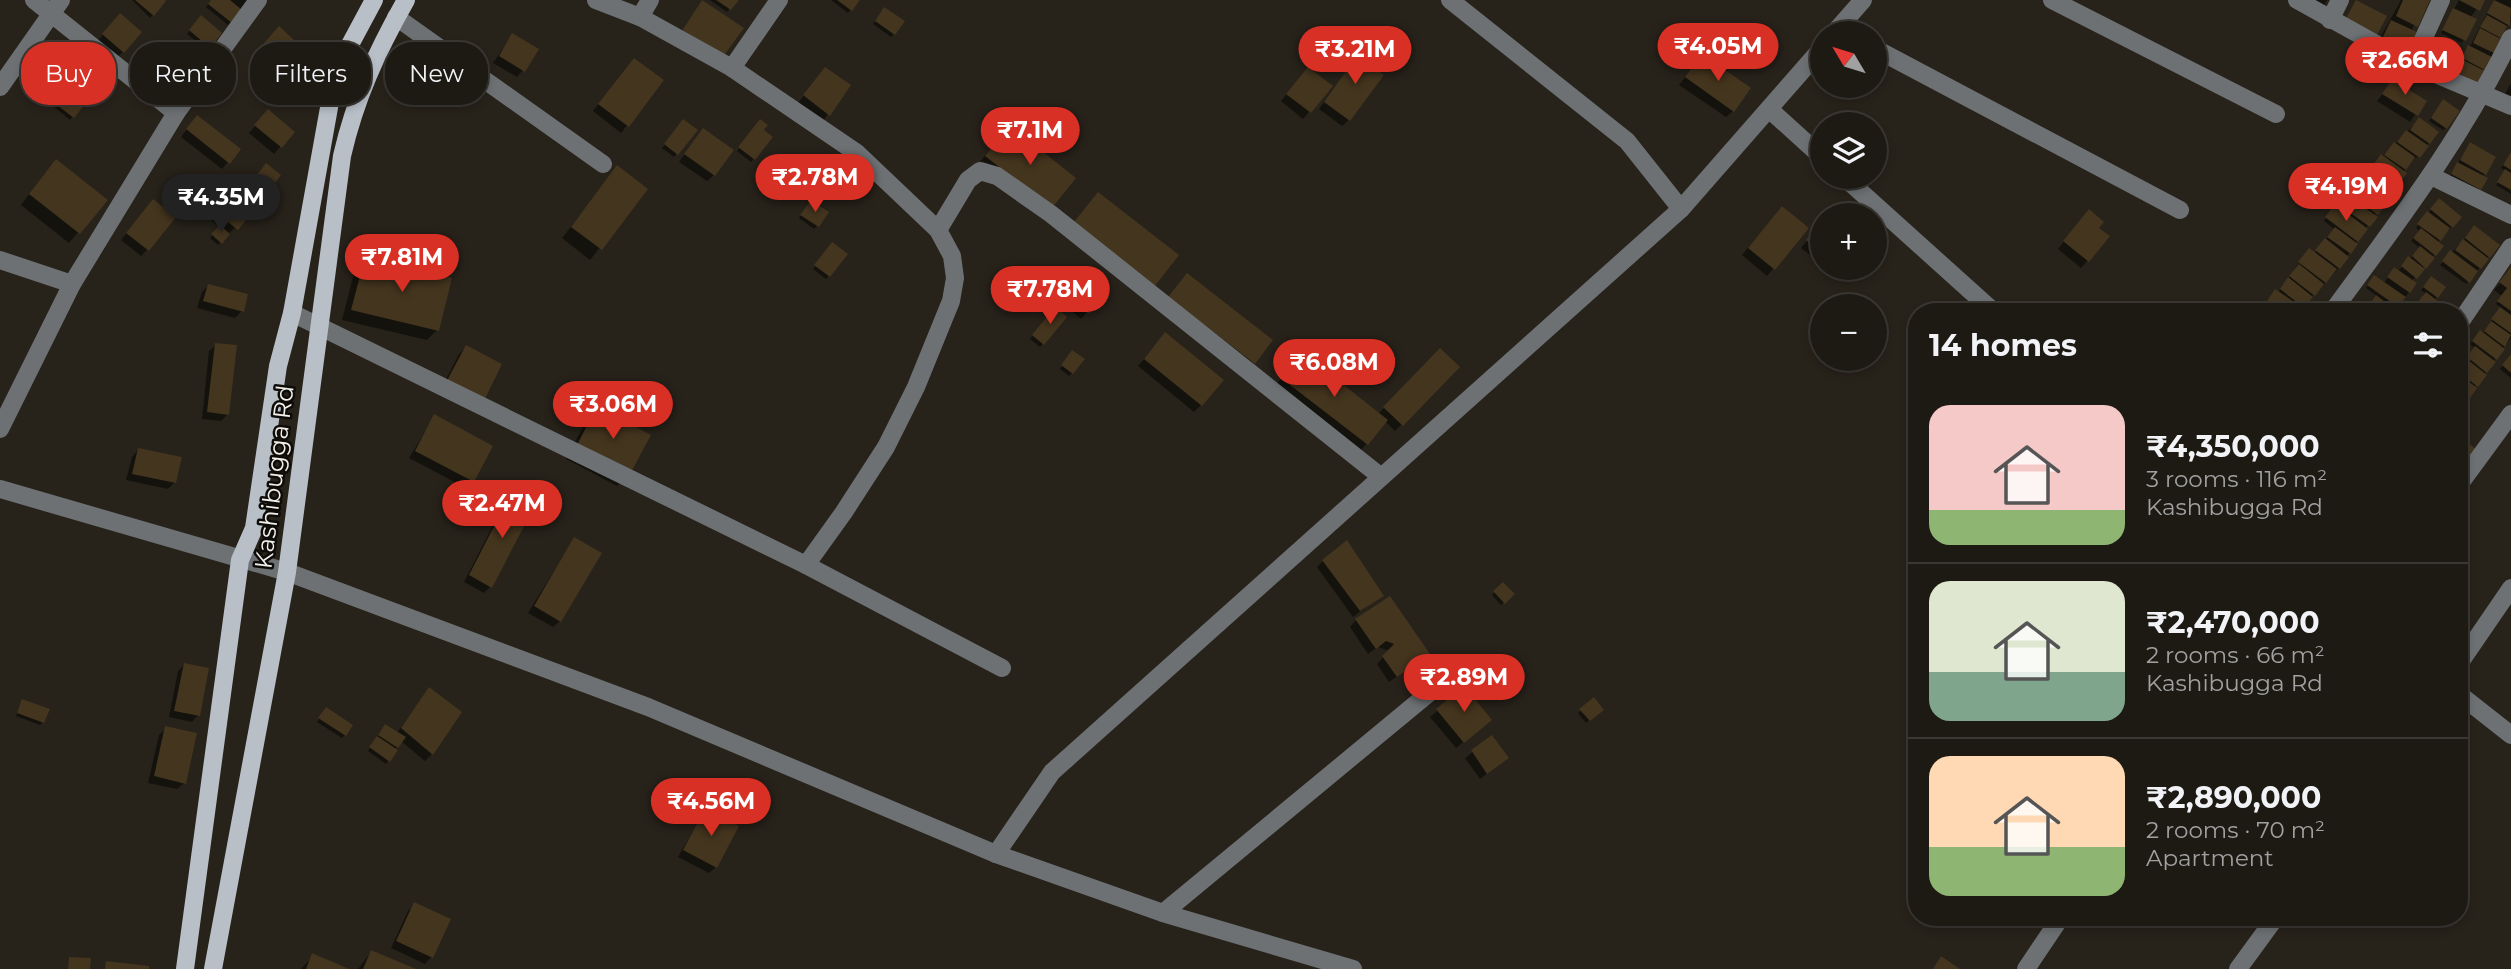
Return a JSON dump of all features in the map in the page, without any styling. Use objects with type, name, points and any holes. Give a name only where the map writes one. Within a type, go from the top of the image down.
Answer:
[{"type":"main road","name":"Kashibugga Rd","points":[[185,969],[240,560],[254,528],[278,366],[292,313],[332,91],[345,54],[373,0]]},
{"type":"main road","name":"Kashibugga Rd","points":[[213,969],[287,572],[342,156],[352,110],[366,75],[406,0]]},
{"type":"street","points":[[34,0],[56,7],[176,113]]},
{"type":"street","points":[[0,429],[72,284],[176,113],[258,0]]},
{"type":"street","points":[[596,0],[640,17],[732,68],[857,153],[938,230],[952,256],[955,278],[951,301],[933,349],[886,447],[845,512],[806,565]]},
{"type":"street","points":[[640,17],[650,0]]},
{"type":"street","points":[[732,68],[779,0]]},
{"type":"street","points":[[1450,0],[1627,141],[1681,209]]},
{"type":"street","points":[[1847,21],[1863,0]]},
{"type":"street","points":[[2052,0],[2276,114]]},
{"type":"street","points":[[2297,0],[2412,64],[2511,106]]},
{"type":"street","points":[[2330,20],[2340,0]]},
{"type":"street","points":[[2412,64],[2441,0]]},
{"type":"street","points":[[0,87],[56,7]]},
{"type":"street","points":[[396,17],[603,164]]},
{"type":"street","points":[[2339,303],[2431,176],[2483,94],[2511,38]]},
{"type":"street","points":[[1887,55],[2180,210]]},
{"type":"street","points":[[996,854],[1052,772],[1681,209],[1810,62]]},
{"type":"street","points":[[1770,110],[1810,145]]},
{"type":"street","points":[[938,230],[968,180],[980,171],[997,176],[1220,346],[1380,476]]},
{"type":"street","points":[[2431,176],[2511,215]]},
{"type":"street","points":[[1857,189],[1984,303]]},
{"type":"street","points":[[2468,311],[2511,247]]},
{"type":"street","points":[[0,260],[72,284]]},
{"type":"street","points":[[292,313],[806,565],[1002,668]]},
{"type":"street","points":[[2468,473],[2511,414]]},
{"type":"street","points":[[0,489],[287,572],[648,707],[996,854],[1163,913],[1353,969]]},
{"type":"street","points":[[2468,651],[2511,588]]},
{"type":"street","points":[[1163,913],[1429,693]]},
{"type":"street","points":[[2468,701],[2511,736]]},
{"type":"street","points":[[2026,969],[2055,926]]},
{"type":"street","points":[[2238,969],[2269,926]]},
{"type":"building","points":[[135,0],[165,0],[166,1],[154,16]]},
{"type":"building","points":[[211,0],[230,0],[242,10],[232,23],[208,4]]},
{"type":"building","points":[[702,0],[744,28],[722,58],[682,31]]},
{"type":"building","points":[[716,0],[739,0],[731,10]]},
{"type":"building","points":[[837,0],[860,0],[852,11]]},
{"type":"building","points":[[2356,0],[2387,16],[2374,41],[2343,24]]},
{"type":"building","points":[[2403,0],[2430,0],[2418,27],[2396,16]]},
{"type":"building","points":[[2459,0],[2485,0],[2480,11]]},
{"type":"building","points":[[2494,0],[2511,8],[2510,26],[2487,13]]},
{"type":"building","points":[[884,7],[905,21],[895,35],[875,21]]},
{"type":"building","points":[[2453,8],[2477,19],[2466,41],[2442,30]]},
{"type":"building","points":[[120,13],[142,32],[133,42],[130,42],[124,53],[116,46],[116,42],[111,42],[102,34]]},
{"type":"building","points":[[201,15],[222,33],[215,42],[203,42],[189,30]]},
{"type":"building","points":[[2487,15],[2507,26],[2501,38],[2480,27]]},
{"type":"building","points":[[2391,20],[2417,32],[2405,55],[2380,43]]},
{"type":"building","points":[[279,26],[296,42],[265,42]]},
{"type":"building","points":[[2480,28],[2503,40],[2496,54],[2473,43]]},
{"type":"building","points":[[512,33],[539,49],[525,72],[499,56]]},
{"type":"building","points":[[2468,45],[2492,57],[2485,70],[2462,58]]},
{"type":"building","points":[[2438,46],[2459,56],[2451,74],[2430,63]]},
{"type":"building","points":[[1361,50],[1377,61],[1373,67],[1384,75],[1350,121],[1324,102]]},
{"type":"building","points":[[1702,54],[1751,88],[1734,112],[1685,77]]},
{"type":"building","points":[[634,58],[664,80],[629,127],[598,104]]},
{"type":"building","points":[[2463,60],[2485,71],[2478,84],[2456,73]]},
{"type":"building","points":[[825,67],[851,85],[830,116],[803,95]]},
{"type":"building","points":[[1308,67],[1333,86],[1311,113],[1286,94]]},
{"type":"building","points":[[2392,79],[2427,101],[2418,116],[2382,94]]},
{"type":"building","points":[[2443,99],[2460,111],[2447,129],[2431,118]]},
{"type":"building","points":[[57,105],[84,105],[74,118]]},
{"type":"building","points":[[268,109],[295,132],[282,148],[254,125]]},
{"type":"building","points":[[197,115],[241,149],[230,164],[186,129]]},
{"type":"building","points":[[2419,117],[2439,132],[2430,144],[2410,130]]},
{"type":"building","points":[[683,119],[698,130],[678,155],[664,144]]},
{"type":"building","points":[[760,119],[768,125],[764,130],[773,137],[755,160],[738,147]]},
{"type":"building","points":[[1009,125],[1076,178],[1052,208],[985,156]]},
{"type":"building","points":[[703,128],[734,150],[715,176],[684,154]]},
{"type":"building","points":[[2406,130],[2429,146],[2420,158],[2397,142]]},
{"type":"building","points":[[2394,142],[2415,157],[2406,170],[2384,155]]},
{"type":"building","points":[[2470,142],[2496,157],[2486,175],[2460,160]]},
{"type":"building","points":[[2511,152],[2511,170],[2503,165]]},
{"type":"building","points":[[2381,154],[2407,173],[2399,184],[2373,165]]},
{"type":"building","points":[[56,159],[108,200],[80,234],[29,194]]},
{"type":"building","points":[[2457,162],[2488,178],[2481,190],[2451,174]]},
{"type":"building","points":[[266,163],[281,175],[268,192],[253,180]]},
{"type":"building","points":[[617,165],[648,189],[602,250],[571,227]]},
{"type":"building","points":[[2505,169],[2511,173],[2511,190],[2497,182]]},
{"type":"building","points":[[2372,170],[2397,187],[2388,199],[2364,182]]},
{"type":"building","points":[[2353,175],[2389,201],[2378,215],[2343,190]]},
{"type":"building","points":[[241,176],[267,195],[254,211],[229,191]]},
{"type":"building","points":[[216,188],[250,215],[238,230],[204,203]]},
{"type":"building","points":[[1098,192],[1179,255],[1155,286],[1074,222]]},
{"type":"building","points":[[2439,198],[2462,217],[2453,228],[2430,209]]},
{"type":"building","points":[[153,199],[176,217],[149,251],[126,233]]},
{"type":"building","points":[[811,200],[829,212],[819,227],[800,215]]},
{"type":"building","points":[[2354,200],[2378,217],[2370,227],[2346,210]]},
{"type":"building","points":[[2335,204],[2368,229],[2358,242],[2325,217]]},
{"type":"building","points":[[1782,206],[1809,228],[1775,270],[1748,248]]},
{"type":"building","points":[[2089,209],[2104,222],[2099,228],[2110,236],[2089,262],[2063,241]]},
{"type":"building","points":[[2427,211],[2450,228],[2441,241],[2417,224]]},
{"type":"building","points":[[220,225],[230,234],[222,244],[211,234]]},
{"type":"building","points":[[2474,225],[2500,245],[2490,258],[2465,238]]},
{"type":"building","points":[[2335,227],[2358,244],[2351,254],[2327,237]]},
{"type":"building","points":[[2421,228],[2444,246],[2436,256],[2413,238]]},
{"type":"building","points":[[2325,238],[2349,257],[2340,269],[2315,250]]},
{"type":"building","points":[[2463,239],[2489,259],[2481,269],[2455,250]]},
{"type":"building","points":[[832,242],[848,254],[830,277],[814,265]]},
{"type":"building","points":[[2420,246],[2435,258],[2426,269],[2412,256]]},
{"type":"building","points":[[2309,248],[2337,269],[2326,283],[2298,262]]},
{"type":"building","points":[[2450,250],[2478,271],[2470,283],[2442,261]]},
{"type":"building","points":[[2408,256],[2425,269],[2417,279],[2401,266]]},
{"type":"building","points":[[365,257],[452,278],[439,331],[351,310]]},
{"type":"building","points":[[2299,264],[2324,284],[2315,296],[2289,276]]},
{"type":"building","points":[[1085,266],[1110,287],[1089,314],[1063,293]]},
{"type":"building","points":[[2394,267],[2417,283],[2410,293],[2387,277]]},
{"type":"building","points":[[2511,267],[2511,311],[2497,301],[2507,288],[2499,282]]},
{"type":"building","points":[[1187,273],[1273,340],[1255,364],[1168,297]]},
{"type":"building","points":[[2374,275],[2406,297],[2401,303],[2392,303],[2367,285]]},
{"type":"building","points":[[2431,276],[2446,287],[2438,298],[2423,287]]},
{"type":"building","points":[[2288,277],[2313,297],[2308,303],[2298,303],[2280,289]]},
{"type":"building","points":[[208,284],[248,294],[244,312],[203,301]]},
{"type":"building","points":[[2275,289],[2296,303],[2270,303],[2267,301]]},
{"type":"building","points":[[2426,292],[2440,303],[2417,303]]},
{"type":"building","points":[[2376,295],[2386,303],[2371,303]]},
{"type":"building","points":[[1055,307],[1067,317],[1044,345],[1032,335]]},
{"type":"building","points":[[2500,307],[2511,315],[2511,333],[2491,319]]},
{"type":"building","points":[[2491,321],[2511,335],[2505,347],[2484,331]]},
{"type":"building","points":[[2480,330],[2505,349],[2497,360],[2472,341]]},
{"type":"building","points":[[1165,332],[1224,380],[1202,406],[1144,359]]},
{"type":"building","points":[[215,343],[237,345],[229,415],[207,412]]},
{"type":"building","points":[[466,345],[502,364],[482,405],[444,386]]},
{"type":"building","points":[[2475,346],[2496,362],[2487,373],[2468,356]]},
{"type":"building","points":[[1440,348],[1460,367],[1403,426],[1383,407]]},
{"type":"building","points":[[1072,350],[1085,359],[1073,374],[1061,365]]},
{"type":"building","points":[[1302,352],[1388,420],[1368,445],[1281,378]]},
{"type":"building","points":[[2511,354],[2511,373],[2502,365]]},
{"type":"building","points":[[2468,360],[2487,375],[2478,387],[2468,379]]},
{"type":"building","points":[[2468,381],[2477,388],[2468,401]]},
{"type":"building","points":[[597,406],[651,435],[629,476],[575,449]]},
{"type":"building","points":[[434,414],[493,446],[474,482],[415,451]]},
{"type":"building","points":[[2468,443],[2477,450],[2468,461]]},
{"type":"building","points":[[138,448],[182,457],[176,483],[132,474]]},
{"type":"building","points":[[511,493],[535,505],[492,588],[469,575]]},
{"type":"building","points":[[574,537],[602,553],[561,622],[534,606]]},
{"type":"building","points":[[1347,540],[1384,596],[1360,611],[1322,560]]},
{"type":"building","points":[[1503,582],[1515,594],[1505,604],[1493,591]]},
{"type":"building","points":[[1390,596],[1430,654],[1397,677],[1382,656],[1394,644],[1386,641],[1376,649],[1355,619]]},
{"type":"building","points":[[184,663],[209,668],[200,716],[174,711]]},
{"type":"building","points":[[1464,686],[1492,720],[1464,743],[1436,709]]},
{"type":"building","points":[[429,687],[462,712],[433,755],[401,728]]},
{"type":"building","points":[[1594,697],[1604,710],[1590,721],[1579,709]]},
{"type":"building","points":[[22,699],[50,709],[44,723],[17,713]]},
{"type":"building","points":[[326,707],[353,725],[346,736],[318,718]]},
{"type":"building","points":[[385,724],[406,737],[398,748],[378,735]]},
{"type":"building","points":[[165,726],[197,733],[186,784],[154,776]]},
{"type":"building","points":[[1492,735],[1509,758],[1487,774],[1471,750]]},
{"type":"building","points":[[377,736],[398,750],[390,762],[369,747]]},
{"type":"building","points":[[705,809],[739,826],[717,868],[683,850]]},
{"type":"building","points":[[414,902],[451,919],[433,958],[396,941]]},
{"type":"building","points":[[371,950],[416,969],[363,969]]},
{"type":"building","points":[[312,953],[349,969],[306,969]]},
{"type":"building","points":[[1941,956],[1960,969],[1933,969]]},
{"type":"building","points":[[69,957],[91,958],[90,969],[68,969]]},
{"type":"building","points":[[106,961],[149,966],[149,969],[105,969]]}]
